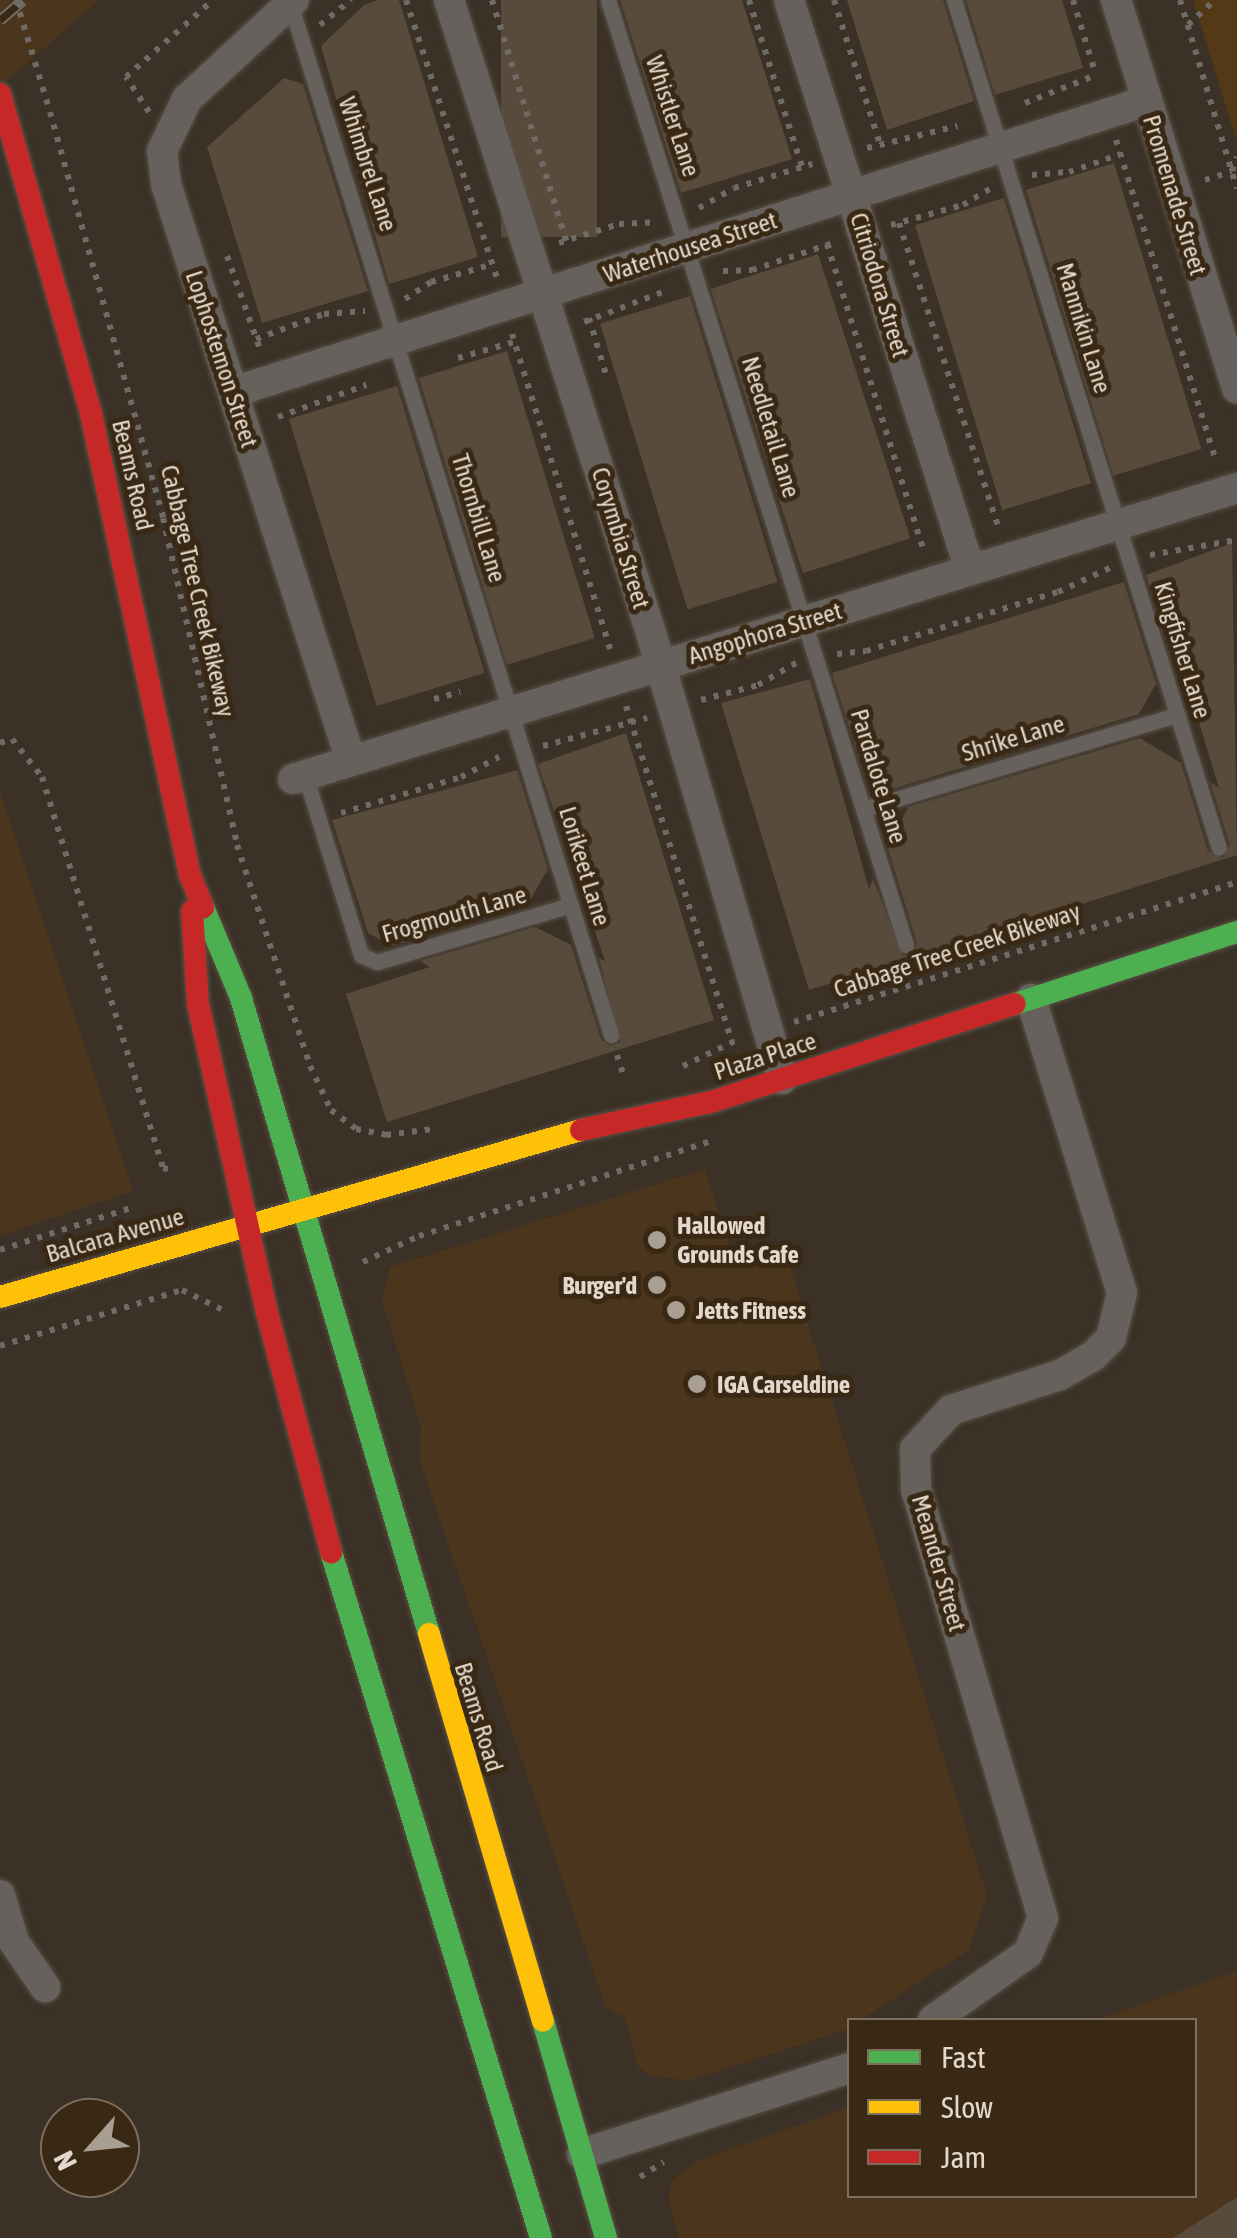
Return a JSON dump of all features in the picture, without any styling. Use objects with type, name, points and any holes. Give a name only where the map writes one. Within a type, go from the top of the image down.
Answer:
[{"type":"main road","name":"Beams Road","points":[[0,94],[91,414],[190,875],[198,1004],[245,1225],[331,1553],[541,2238]]},
{"type":"main road","name":"Beams Road","points":[[190,875],[240,998],[606,2238]]},
{"type":"main road","name":"Plaza Place","points":[[304,1210],[782,1079],[1237,932]]},
{"type":"main road","points":[[245,1225],[304,1210]]},
{"type":"main road","name":"Balcara Avenue","points":[[0,1297],[245,1225]]},
{"type":"street","name":"Corymbia Street","points":[[449,0],[651,634],[782,1079]]},
{"type":"street","name":"Citriodora Street","points":[[789,0],[970,570]]},
{"type":"street","name":"Promenade Street","points":[[1116,0],[1147,101],[1227,326],[1237,389]]},
{"type":"street","points":[[167,134],[187,99],[292,2]]},
{"type":"street","name":"Waterhousea Street","points":[[233,392],[1147,101]]},
{"type":"street","name":"Lophostemon Street","points":[[167,134],[166,184],[351,761]]},
{"type":"street","name":"Angophora Street","points":[[299,777],[351,761],[508,699],[618,679],[1231,490]]},
{"type":"street","name":"Meander Street","points":[[936,2018],[1028,1954],[1043,1918],[916,1489],[915,1449],[951,1410],[1060,1375],[1094,1355],[1111,1338],[1122,1293],[1030,999]]},
{"type":"street","points":[[0,1895],[14,1942],[45,1987]]},
{"type":"street","points":[[582,2154],[847,2069]]},
{"type":"lane","name":"Whistler Lane","points":[[608,0],[690,247]]},
{"type":"lane","name":"Mannikin Lane","points":[[954,0],[1118,525]]},
{"type":"lane","name":"Whimbrel Lane","points":[[292,2],[398,340]]},
{"type":"lane","name":"Needletail Lane","points":[[690,247],[804,621]]},
{"type":"lane","name":"Thornbill Lane","points":[[398,340],[508,699]]},
{"type":"lane","name":"Kingfisher Lane","points":[[1118,525],[1218,848]]},
{"type":"lane","name":"Pardalote Lane","points":[[804,621],[906,946]]},
{"type":"lane","name":"Lorikeet Lane","points":[[508,699],[610,1035]]},
{"type":"lane","name":"Shrike Lane","points":[[863,809],[1177,715]]},
{"type":"lane","name":"Frogmouth Lane","points":[[299,777],[318,820],[360,956],[376,962],[571,906]]},
{"type":"path","name":"Cabbage Tree Creek Bikeway","points":[[16,0],[163,518],[261,928],[331,1110],[370,1134],[402,1133]]},
{"type":"path","points":[[167,134],[126,77],[213,0]]},
{"type":"path","points":[[406,0],[505,306],[629,724],[732,1043]]},
{"type":"path","points":[[749,0],[922,548]]},
{"type":"path","points":[[834,0],[896,181],[899,223],[998,526]]},
{"type":"path","points":[[1072,0],[1215,459],[1231,490]]},
{"type":"path","points":[[1180,0],[1237,189]]},
{"type":"path","points":[[1188,25],[1215,0]]},
{"type":"path","points":[[224,248],[270,380],[278,420]]},
{"type":"path","points":[[1202,462],[1215,459]]},
{"type":"path","points":[[904,554],[1014,520]]},
{"type":"path","points":[[318,820],[462,777],[522,746],[569,744],[758,685],[815,656],[866,651],[1058,592],[1128,558],[1237,540]]},
{"type":"path","points":[[595,649],[651,634]]},
{"type":"path","points":[[428,701],[508,699]]},
{"type":"path","points":[[0,742],[12,738],[42,778],[162,1168],[176,1171]]},
{"type":"path","name":"Cabbage Tree Creek Bikeway","points":[[692,1062],[768,1031],[1237,882]]},
{"type":"path","points":[[364,1262],[419,1236],[716,1144]]},
{"type":"path","points":[[0,1250],[134,1207]]},
{"type":"path","points":[[0,1346],[182,1290],[223,1310]]},
{"type":"shaded area","points":[[0,0],[99,0],[0,87]]},
{"type":"shaded area","points":[[1193,0],[1237,0],[1237,142]]},
{"type":"shaded area","points":[[0,791],[133,1191],[0,1236]]},
{"type":"shaded area","points":[[705,1169],[733,1259],[783,1244],[987,1895],[969,1950],[864,2018],[847,2018],[847,2029],[689,2081],[652,2076],[638,2067],[624,2017],[606,2008],[419,1458],[421,1427],[382,1300],[390,1267]]},
{"type":"shaded area","points":[[1237,1971],[1237,2238],[679,2238],[668,2200],[672,2181],[697,2161],[847,2108],[847,2198],[1197,2198],[1197,2018],[1102,2018]]},
{"type":"building","points":[[399,0],[478,257],[389,284],[321,46],[364,5]]},
{"type":"building","points":[[501,0],[597,0],[597,237],[501,237]]},
{"type":"building","points":[[620,0],[742,0],[792,159],[681,193]]},
{"type":"building","points":[[847,0],[943,0],[974,101],[887,130]]},
{"type":"building","points":[[966,0],[1062,0],[1083,68],[995,95]]},
{"type":"building","points":[[284,78],[303,84],[368,291],[262,323],[207,147]]},
{"type":"building","points":[[1114,163],[1201,449],[1113,476],[1026,190]]},
{"type":"building","points":[[1004,198],[1091,483],[1002,510],[915,225]]},
{"type":"building","points":[[818,254],[910,538],[803,573],[711,289]]},
{"type":"building","points":[[690,296],[777,582],[688,609],[600,323]]},
{"type":"building","points":[[507,351],[595,638],[507,665],[419,378]]},
{"type":"building","points":[[397,386],[485,673],[377,706],[289,419]]},
{"type":"building","points":[[1232,543],[1237,855],[809,990],[721,703],[810,679],[869,889],[873,879],[903,956],[914,953],[917,943],[888,849],[908,807],[1140,738],[1181,763],[1208,851],[1223,858],[1230,845],[1210,782],[1219,788],[1176,647],[1171,657],[1146,575]]},
{"type":"building","points":[[1124,582],[1156,684],[1139,714],[892,789],[865,777],[832,673]]},
{"type":"building","points":[[626,733],[714,1020],[387,1122],[346,994],[430,967],[420,961],[535,927],[571,945],[601,1039],[610,1046],[620,1042],[599,958],[605,961],[538,764]]},
{"type":"building","points":[[517,770],[548,869],[527,906],[392,946],[368,933],[332,820]]},
{"type":"building","points":[[1237,2197],[1237,2238],[1173,2238]]},
{"type":"railway","points":[[0,20],[23,0]]},
{"type":"traffic: fast","points":[[203,907],[241,998],[429,1634]]},
{"type":"traffic: fast","points":[[1015,1004],[1237,932]]},
{"type":"traffic: fast","points":[[331,1552],[541,2238]]},
{"type":"traffic: fast","points":[[543,2021],[606,2238]]},
{"type":"traffic: slow","points":[[0,1297],[581,1130]]},
{"type":"traffic: slow","points":[[429,1634],[543,2021]]},
{"type":"traffic: jam","points":[[0,94],[91,414],[190,875],[203,907]]},
{"type":"traffic: jam","points":[[192,911],[198,1004],[266,1309],[331,1552]]},
{"type":"traffic: jam","points":[[581,1130],[711,1102],[1015,1004]]},
{"type":"place","name":"Hallowed Grounds Cafe","points":[[657,1240]]},
{"type":"place","name":"Burger'd","points":[[657,1285]]},
{"type":"place","name":"Jetts Fitness","points":[[676,1310]]},
{"type":"place","name":"IGA Carseldine","points":[[697,1384]]}]
